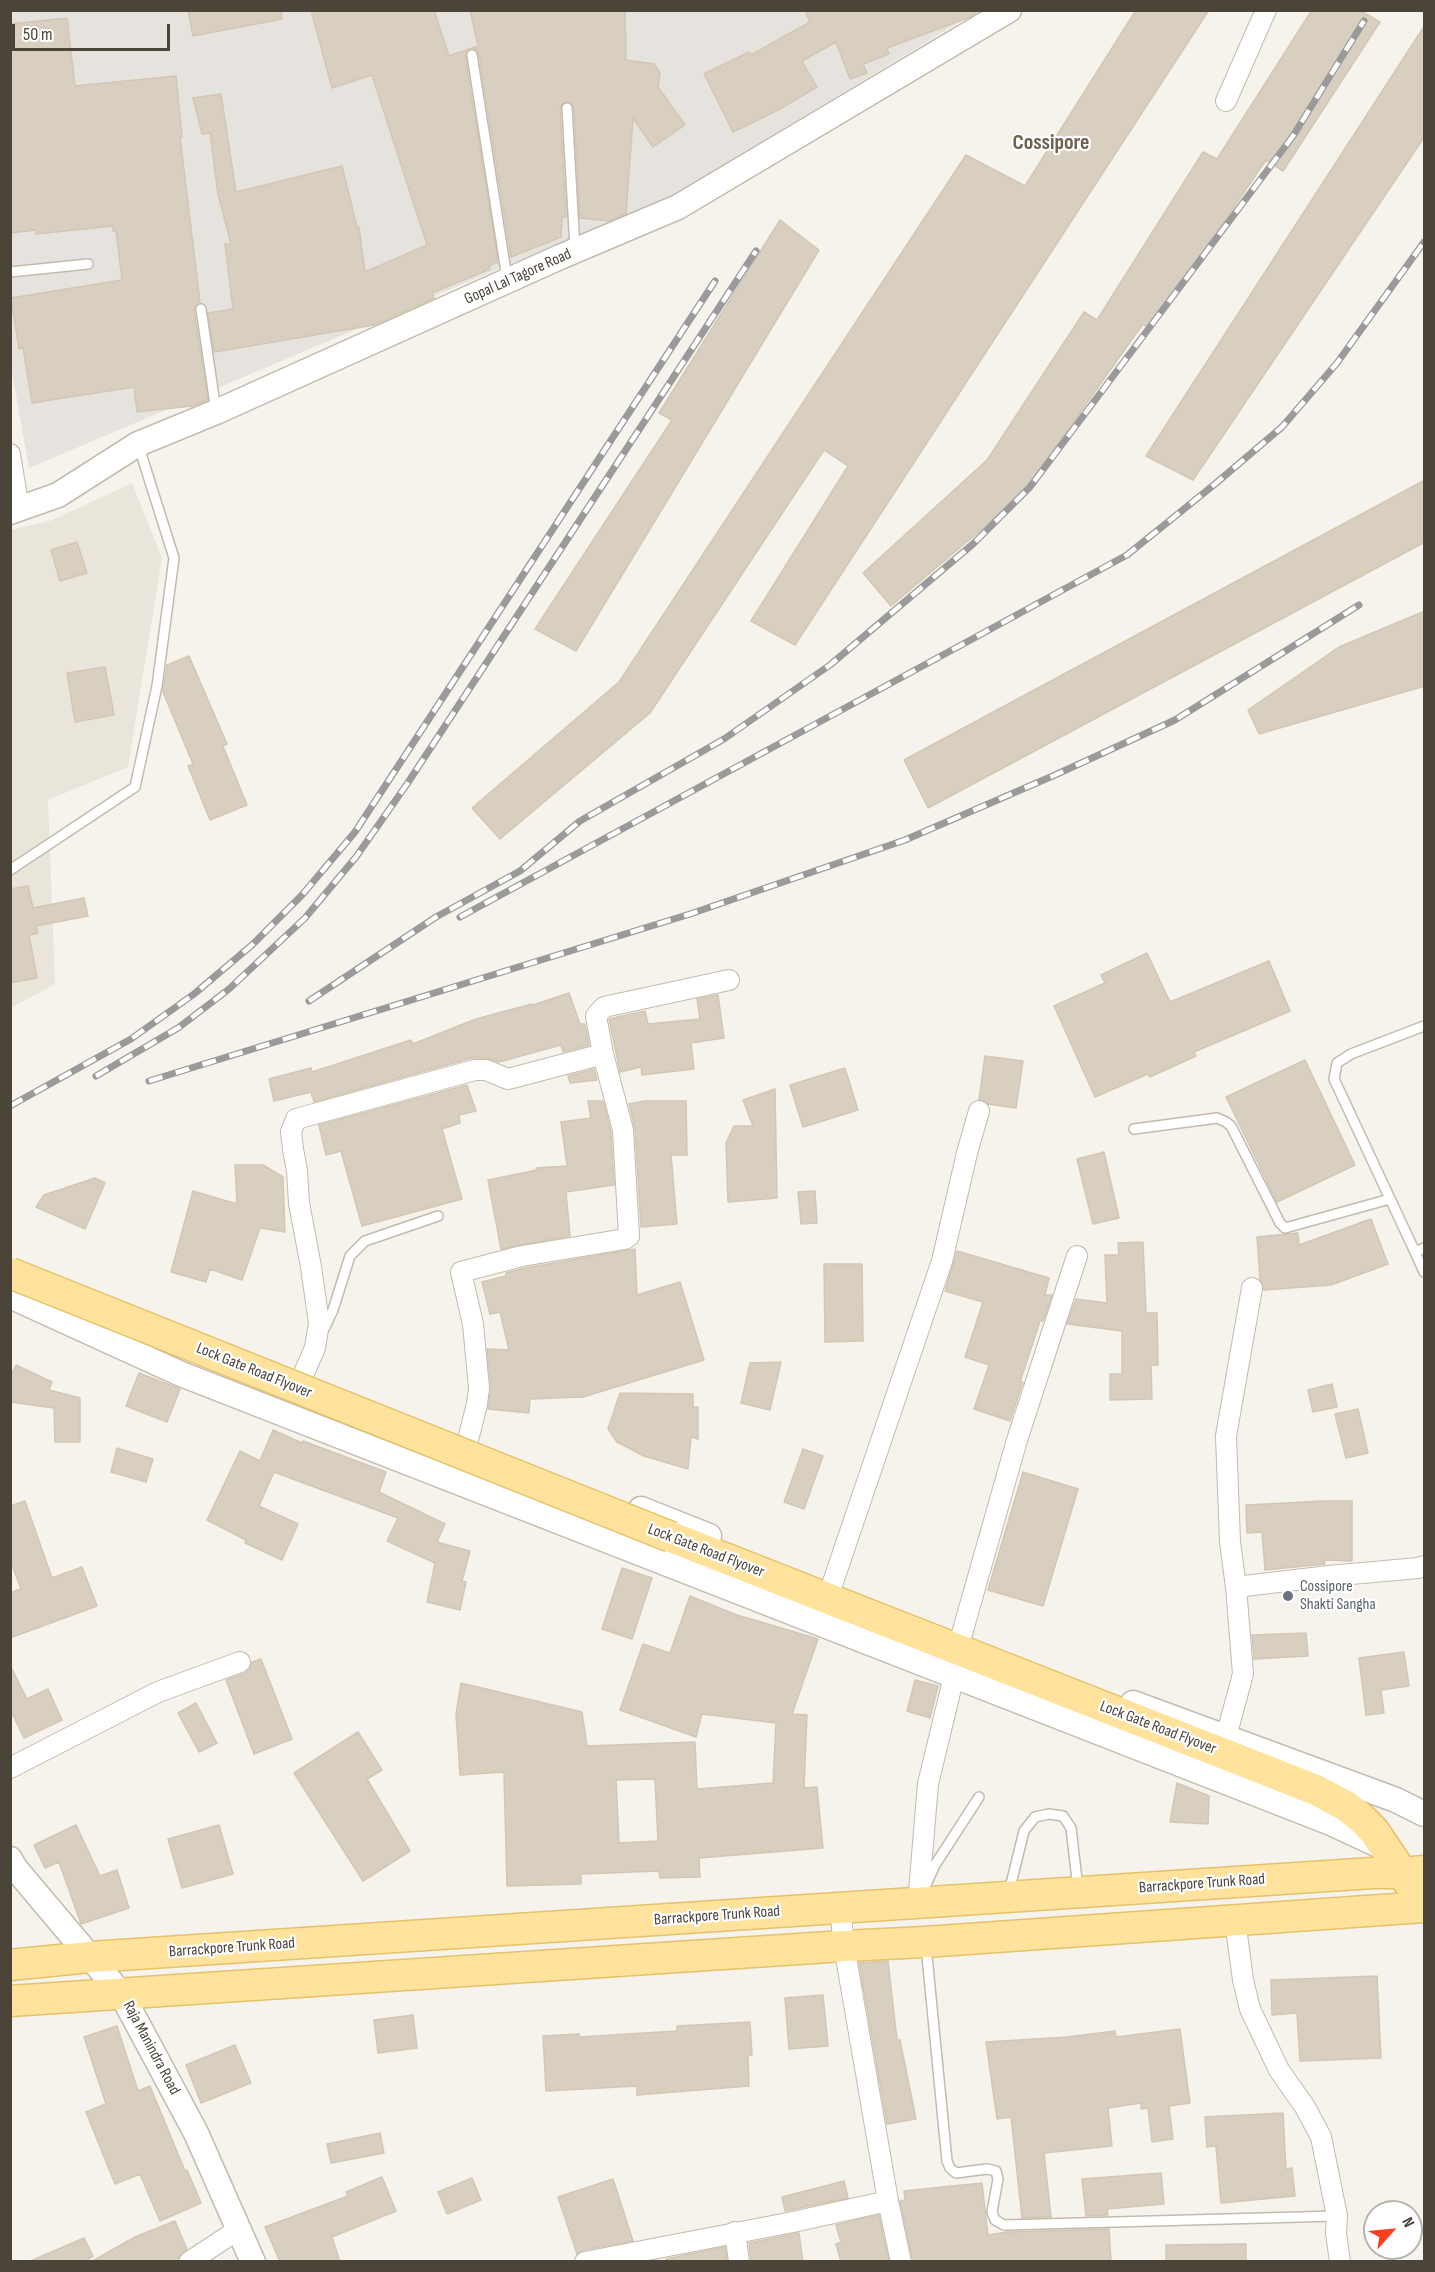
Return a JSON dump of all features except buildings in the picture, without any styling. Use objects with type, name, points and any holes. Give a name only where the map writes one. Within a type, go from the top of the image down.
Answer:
[{"type":"main road","name":"Lock Gate Road Flyover","points":[[10,1273],[575,1499],[1316,1790],[1346,1806],[1368,1825],[1387,1849],[1414,1872],[1424,1908]]},
{"type":"main road","name":"Barrackpore Trunk Road","points":[[10,1965],[90,1957],[1414,1872]]},
{"type":"main road","points":[[10,2001],[1424,1908]]},
{"type":"street","points":[[1226,101],[1266,10]]},
{"type":"street","name":"Gopal Lal Tagore Road","points":[[15,511],[58,495],[138,444],[216,412],[678,207],[1001,13]]},
{"type":"street","points":[[10,454],[15,511]]},
{"type":"street","points":[[468,1440],[479,1388],[472,1324],[461,1272],[522,1256],[625,1239],[629,1236],[623,1130],[603,1054],[596,1016],[604,1007],[729,980]]},
{"type":"street","points":[[303,1375],[315,1348],[319,1323],[299,1203],[291,1132],[296,1119],[475,1070],[486,1070],[508,1079],[603,1054]]},
{"type":"street","points":[[832,1585],[942,1261],[979,1111]]},
{"type":"street","points":[[961,1637],[1017,1440],[1077,1256]]},
{"type":"street","points":[[10,1288],[52,1278],[468,1440],[961,1637],[1396,1800],[1425,1814]]},
{"type":"street","points":[[1226,1737],[1243,1674],[1230,1542],[1226,1436],[1252,1288]]},
{"type":"street","points":[[10,1296],[181,1374],[1331,1822],[1387,1849]]},
{"type":"street","points":[[1236,1587],[1425,1566]]},
{"type":"street","points":[[10,1767],[158,1692],[240,1662]]},
{"type":"street","points":[[918,1903],[928,1784],[954,1676]]},
{"type":"street","name":"Raja Manindra Road","points":[[10,1859],[15,1868],[122,1995],[196,2133],[253,2262]]},
{"type":"street","points":[[840,1908],[844,1946],[888,2201],[901,2262]]},
{"type":"street","points":[[1235,1920],[1243,1980],[1250,2009],[1279,2070],[1305,2107],[1321,2137],[1337,2216],[1337,2261]]},
{"type":"street","points":[[585,2262],[793,2222],[888,2201]]},
{"type":"street","points":[[189,2262],[239,2229]]},
{"type":"street","points":[[735,2232],[739,2262]]},
{"type":"lane","points":[[472,55],[508,281]]},
{"type":"lane","points":[[567,108],[575,251]]},
{"type":"lane","points":[[10,272],[88,264]]},
{"type":"lane","points":[[201,309],[216,412]]},
{"type":"lane","points":[[10,870],[135,787],[157,686],[174,558],[138,444]]},
{"type":"lane","points":[[1425,1026],[1351,1054],[1337,1063],[1334,1079],[1390,1199],[1420,1250],[1425,1272]]},
{"type":"lane","points":[[1134,1129],[1217,1118],[1226,1122],[1231,1126],[1280,1223],[1285,1228],[1390,1199]]},
{"type":"lane","points":[[315,1348],[333,1310],[350,1256],[365,1241],[438,1216]]},
{"type":"lane","points":[[918,1903],[935,1865],[979,1797]]},
{"type":"lane","points":[[1007,1897],[1024,1832],[1035,1817],[1049,1814],[1063,1816],[1071,1828],[1078,1892]]},
{"type":"lane","points":[[925,1942],[947,2160],[950,2168],[956,2174],[987,2169],[996,2171],[998,2179],[992,2212],[995,2220],[1004,2225],[1337,2216]]},
{"type":"shaded area","points":[[966,10],[968,17],[673,195],[29,468],[10,361],[10,11]]},
{"type":"shaded area","points":[[132,483],[162,558],[128,767],[48,800],[55,984],[11,1008],[11,530],[53,520]]},
{"type":"railway","points":[[309,1001],[436,917],[520,871],[580,821],[724,739],[830,665],[973,544],[1030,487],[1293,136],[1364,21]]},
{"type":"railway","points":[[460,917],[1127,555],[1282,427],[1337,363],[1424,242]]},
{"type":"railway","points":[[96,1076],[178,1028],[229,989],[305,918],[356,857],[407,784],[756,251]]},
{"type":"railway","points":[[10,1106],[131,1039],[194,994],[252,945],[302,895],[355,832],[715,281]]},
{"type":"railway","points":[[149,1081],[690,914],[905,840],[1175,720],[1359,605]]},
{"type":"place","name":"Cossipore Shakti Sangha","points":[[1288,1596]]},
{"type":"district","name":"Cossipore","points":[[1051,143]]}]
